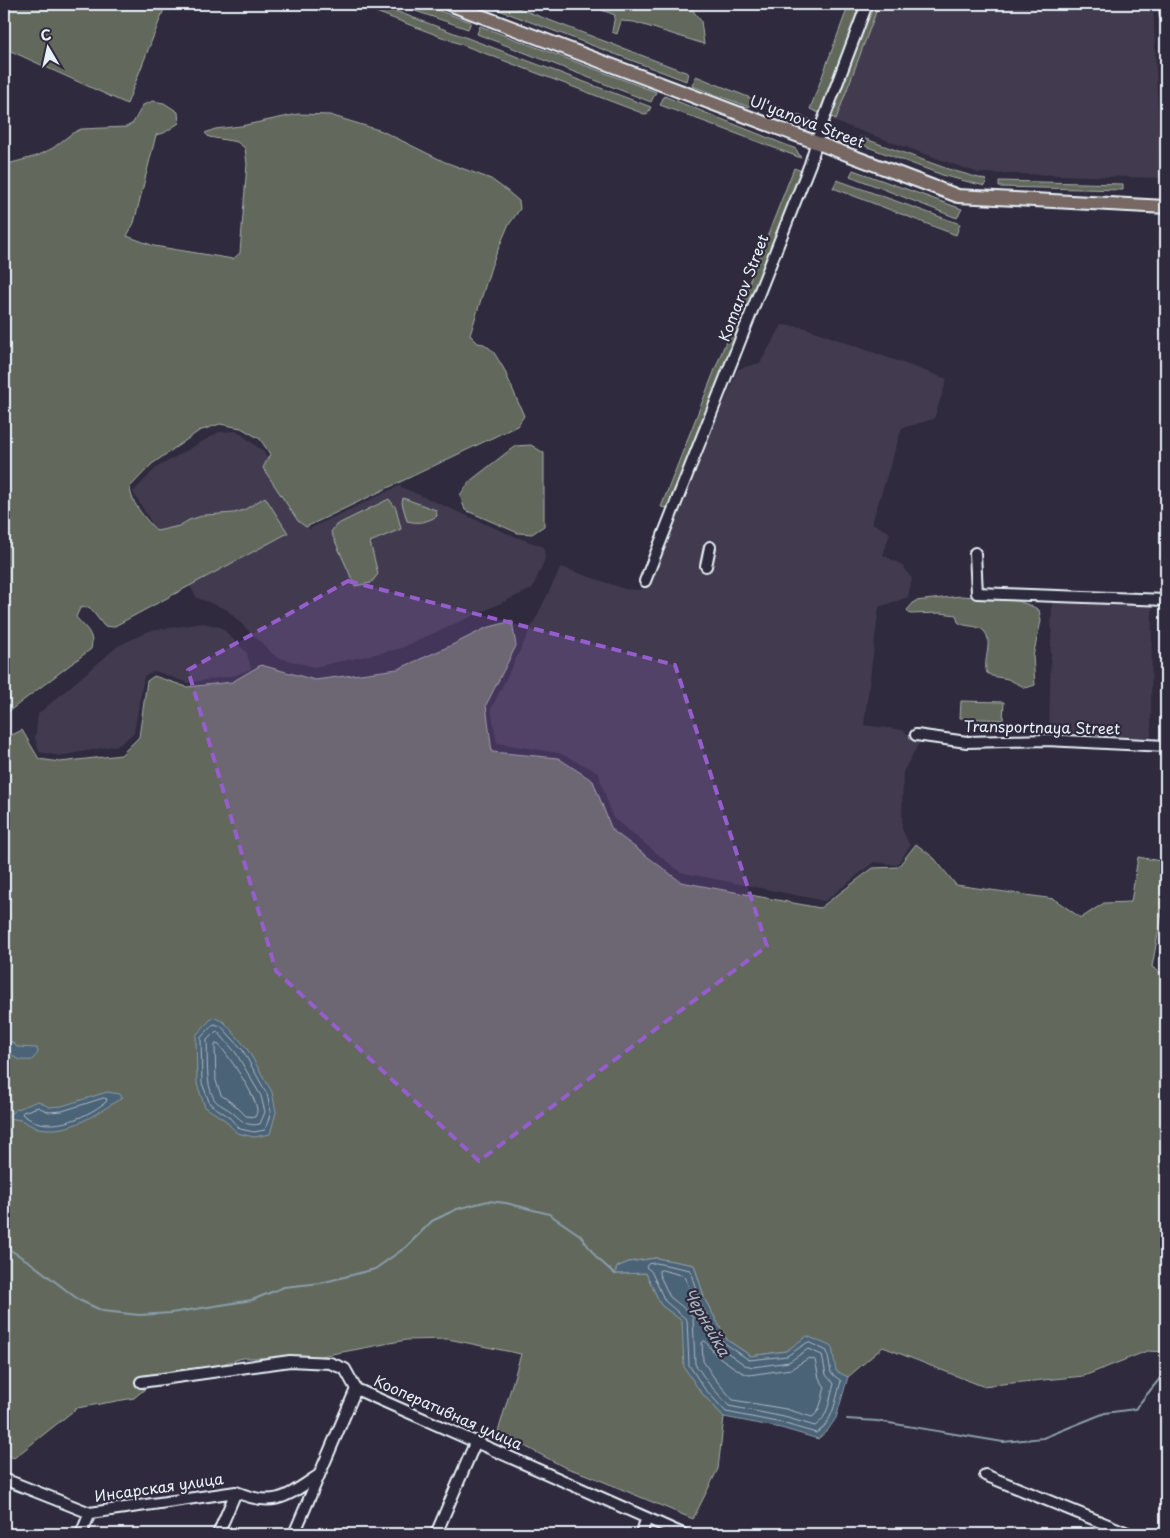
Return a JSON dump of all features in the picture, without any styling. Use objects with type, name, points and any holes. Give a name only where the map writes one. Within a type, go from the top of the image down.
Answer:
[{"type":"main road","name":"Ul'yanova Street","points":[[449,4],[958,196],[1166,207]]},
{"type":"street","name":"Komarov Street","points":[[645,581],[816,143],[867,4]]},
{"type":"street","points":[[1166,4],[1166,16]]},
{"type":"street","points":[[706,566],[710,547]]},
{"type":"street","points":[[975,553],[977,593],[1166,600]]},
{"type":"street","name":"Transportnaya Street","points":[[916,735],[967,742],[1046,740],[1166,746]]},
{"type":"street","name":"Кооперативная улица","points":[[141,1382],[290,1361],[330,1363],[346,1369],[356,1389],[684,1534]]},
{"type":"street","points":[[294,1534],[356,1389]]},
{"type":"street","points":[[436,1534],[476,1441]]},
{"type":"street","points":[[218,1534],[236,1492],[252,1498],[272,1500],[288,1496],[320,1475]]},
{"type":"street","points":[[985,1475],[1130,1534]]},
{"type":"street","name":"Инсарская улица","points":[[4,1479],[90,1513],[236,1492]]},
{"type":"street","points":[[81,1534],[90,1513]]},
{"type":"street","points":[[641,1534],[647,1518]]},
{"type":"highlighted area","points":[[348,581],[675,665],[767,946],[479,1161],[276,971],[188,670]]},
{"type":"shaded area","points":[[876,4],[1153,4],[1161,178],[978,173],[833,121]]},
{"type":"shaded area","points":[[782,325],[803,327],[947,379],[934,419],[902,428],[872,523],[890,533],[883,555],[902,565],[912,579],[908,597],[879,607],[864,725],[903,730],[919,743],[903,772],[902,829],[910,846],[897,865],[874,862],[825,901],[680,872],[612,817],[598,772],[559,753],[497,743],[491,709],[561,567],[625,589],[641,590],[650,581],[738,369],[760,363]]},
{"type":"shaded area","points":[[237,431],[263,451],[309,529],[399,486],[511,535],[544,547],[545,559],[532,589],[399,649],[314,667],[276,657],[226,609],[197,598],[133,492],[156,468],[219,432]]},
{"type":"shaded area","points":[[1052,599],[1152,602],[1151,738],[1049,734]]},
{"type":"shaded area","points":[[203,623],[221,627],[247,653],[251,669],[236,675],[188,683],[155,671],[144,676],[134,733],[119,745],[60,756],[39,752],[35,738],[38,714],[118,646],[149,631]]},
{"type":"green space","points":[[4,4],[166,4],[127,104],[4,48]]},
{"type":"green space","points":[[355,4],[377,4],[651,107],[647,115]]},
{"type":"green space","points":[[395,4],[420,4],[471,22],[468,29]]},
{"type":"green space","points":[[483,4],[507,4],[688,73],[686,81]]},
{"type":"green space","points":[[586,4],[688,4],[701,21],[704,44],[634,22],[621,21],[617,34],[612,32],[615,15]]},
{"type":"green space","points":[[849,4],[862,4],[819,113],[810,109]]},
{"type":"green space","points":[[871,4],[879,4],[836,119],[829,116]]},
{"type":"green space","points":[[480,26],[656,92],[651,102],[477,34]]},
{"type":"green space","points":[[696,76],[753,99],[749,107],[692,86]]},
{"type":"green space","points":[[664,96],[796,149],[801,158],[660,105]]},
{"type":"green space","points":[[153,101],[164,103],[178,112],[179,123],[164,133],[156,135],[134,223],[127,236],[154,246],[233,259],[240,253],[247,164],[245,148],[237,142],[209,137],[205,133],[215,129],[241,126],[298,114],[330,115],[382,131],[445,162],[491,179],[519,201],[520,209],[508,226],[492,264],[470,335],[478,343],[484,344],[493,351],[504,369],[524,416],[517,426],[306,527],[298,521],[263,468],[270,454],[260,439],[241,428],[220,424],[199,431],[152,464],[130,487],[136,505],[148,521],[157,531],[179,526],[189,520],[205,515],[234,513],[244,510],[265,497],[288,533],[113,627],[104,626],[89,607],[80,608],[76,617],[86,628],[92,639],[91,649],[4,715],[4,165],[37,156],[53,148],[81,129],[126,127],[133,123],[143,105]]},
{"type":"green space","points":[[773,105],[814,121],[811,130],[770,113]]},
{"type":"green space","points":[[860,137],[948,169],[986,180],[985,186],[945,176],[857,143]]},
{"type":"green space","points":[[794,168],[802,171],[667,508],[661,507]]},
{"type":"green space","points":[[853,170],[962,209],[957,218],[850,176]]},
{"type":"green space","points":[[837,180],[960,224],[956,235],[833,188]]},
{"type":"green space","points":[[999,181],[1123,184],[1123,190],[999,187]]},
{"type":"green space","points":[[531,445],[544,453],[544,526],[532,534],[518,533],[465,510],[460,495],[470,481],[515,446]]},
{"type":"green space","points":[[403,498],[436,510],[437,516],[423,522],[407,521],[402,503]]},
{"type":"green space","points":[[389,499],[396,508],[401,529],[370,542],[378,574],[371,583],[355,586],[331,532],[336,525]]},
{"type":"green space","points":[[961,596],[1011,600],[1030,605],[1039,610],[1041,621],[1033,656],[1035,685],[1026,688],[1008,679],[992,676],[987,673],[987,635],[978,627],[961,624],[958,622],[956,615],[941,613],[910,614],[907,610],[915,601]]},
{"type":"green space","points":[[512,621],[516,646],[486,705],[492,752],[558,758],[593,781],[612,830],[681,882],[820,908],[873,868],[898,867],[916,844],[934,858],[956,885],[1054,899],[1081,918],[1104,903],[1131,902],[1138,857],[1166,862],[1166,891],[1152,967],[1166,976],[1166,1352],[1147,1351],[1084,1376],[982,1386],[883,1347],[848,1377],[786,1351],[751,1356],[727,1340],[705,1300],[694,1265],[655,1258],[629,1262],[617,1267],[615,1274],[646,1273],[661,1305],[682,1321],[684,1339],[700,1391],[724,1417],[718,1469],[693,1519],[564,1467],[498,1432],[521,1354],[448,1339],[406,1340],[311,1358],[243,1358],[151,1384],[134,1398],[77,1408],[14,1458],[4,1454],[4,739],[22,730],[39,759],[60,762],[121,755],[139,737],[147,681],[154,676],[187,687],[232,682],[261,665],[315,680],[398,669],[486,628]]},
{"type":"green space","points":[[961,701],[1004,702],[1003,720],[960,718]]},
{"type":"green space","points":[[1166,915],[1166,962],[1160,957],[1160,947]]},
{"type":"water","points":[[213,1017],[224,1022],[246,1047],[272,1092],[276,1112],[270,1134],[254,1137],[237,1133],[225,1120],[205,1107],[197,1084],[196,1035]]},
{"type":"water","points":[[11,1041],[17,1047],[37,1048],[38,1053],[32,1060],[18,1059],[7,1049]]},
{"type":"water","points":[[107,1092],[120,1094],[122,1098],[83,1121],[62,1128],[39,1128],[21,1120],[9,1118],[9,1115],[15,1110],[38,1101],[49,1107],[62,1106]]},
{"type":"water","name":"Чернейка","points":[[656,1258],[694,1265],[705,1300],[727,1340],[751,1356],[786,1351],[807,1336],[832,1347],[836,1371],[848,1377],[836,1418],[828,1430],[818,1439],[781,1428],[724,1417],[700,1391],[684,1367],[682,1321],[661,1305],[646,1273],[615,1274],[617,1267],[629,1262]]},
{"type":"waterway","points":[[4,1246],[31,1263],[79,1300],[103,1311],[139,1315],[171,1313],[252,1300],[284,1287],[321,1283],[375,1269],[406,1247],[432,1221],[457,1209],[488,1201],[506,1203],[549,1214],[580,1235],[597,1258],[616,1274]]},
{"type":"waterway","points":[[847,1419],[877,1421],[1003,1442],[1043,1438],[1105,1413],[1135,1409],[1166,1371]]}]
